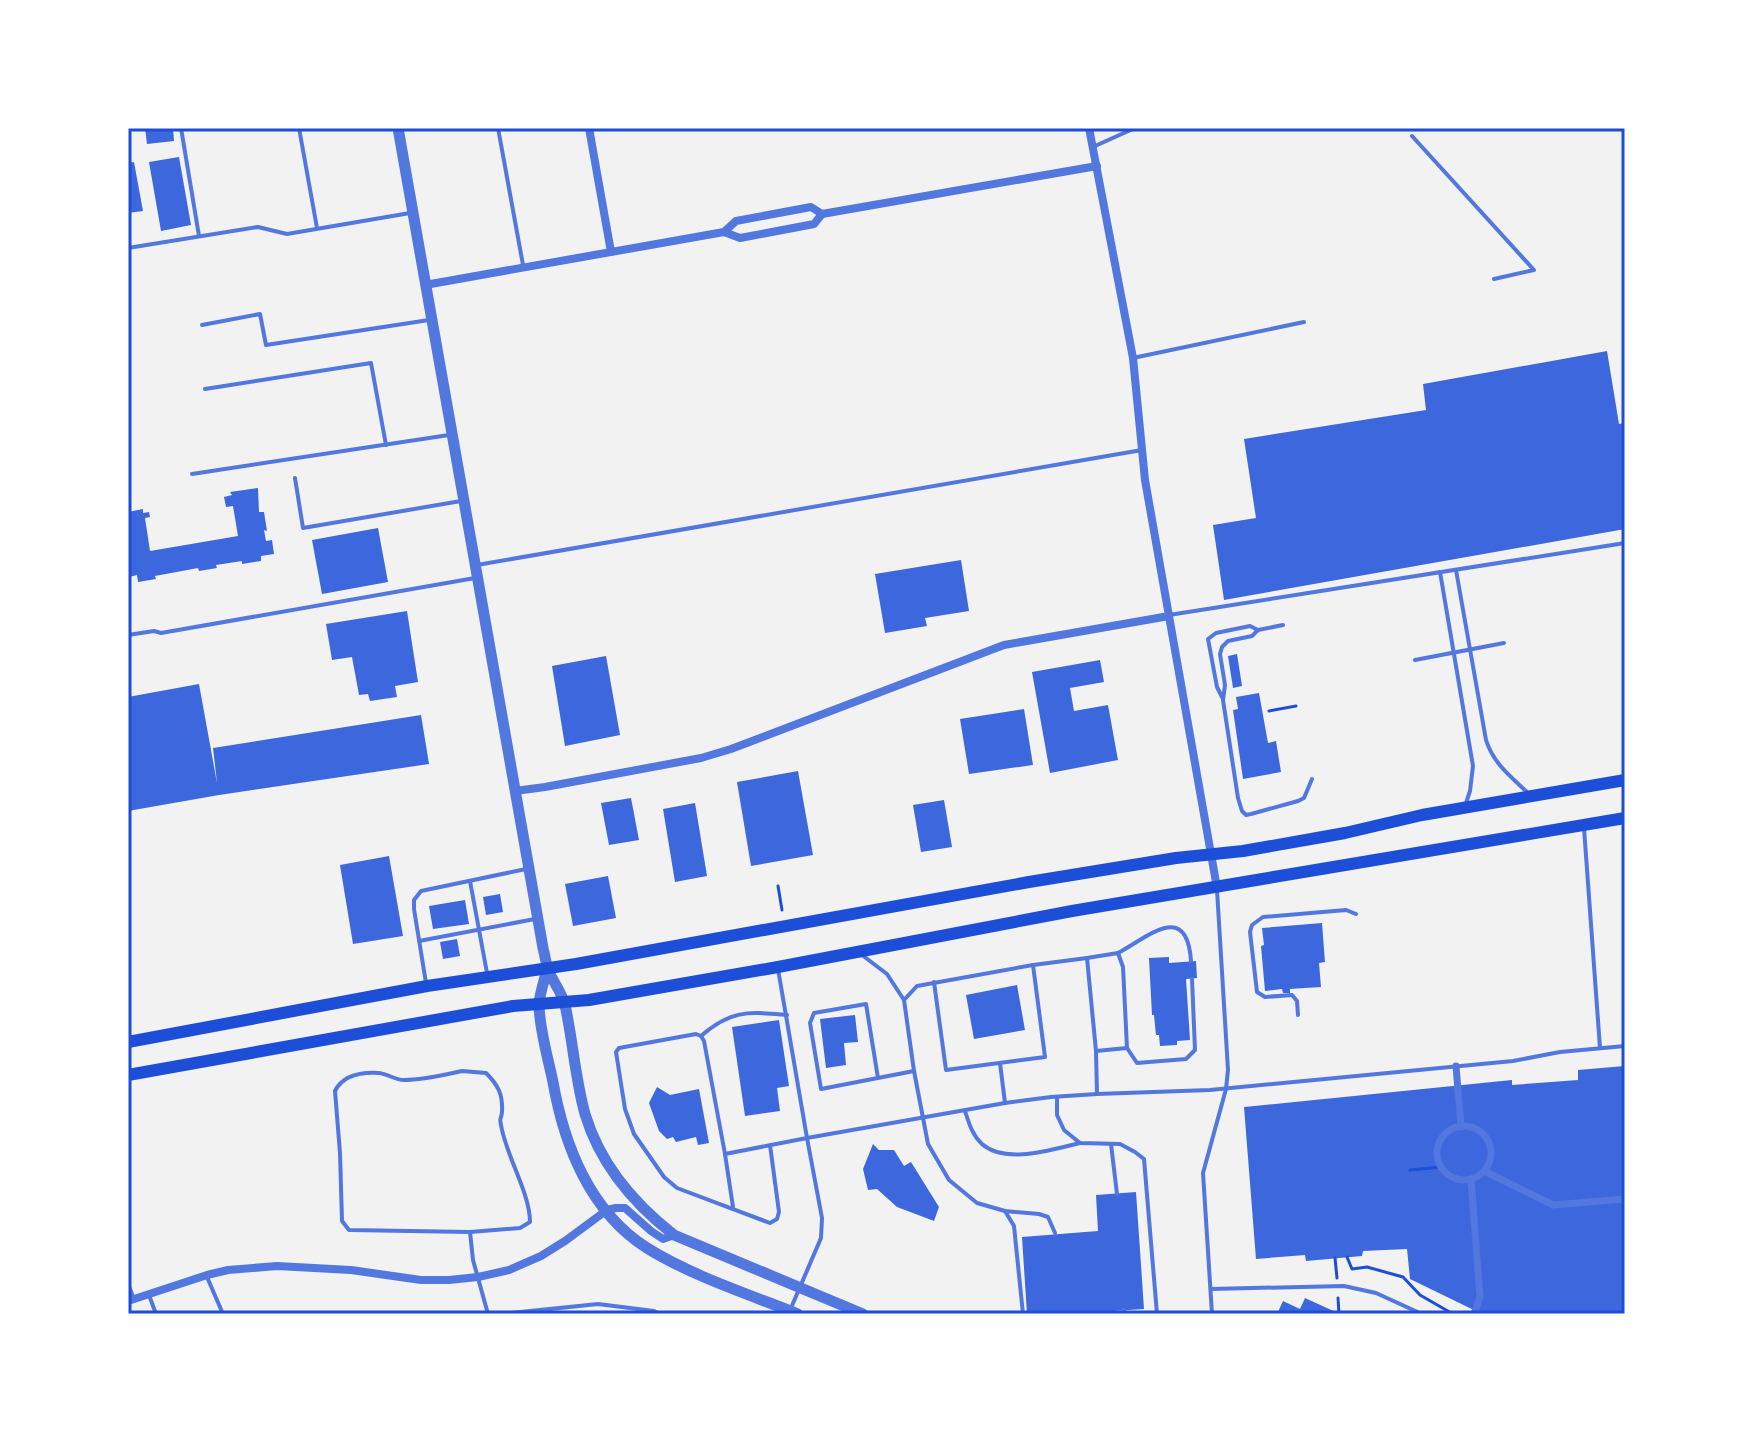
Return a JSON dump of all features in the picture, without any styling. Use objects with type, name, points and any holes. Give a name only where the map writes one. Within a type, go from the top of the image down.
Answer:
[{"type":"main road","points":[[128,1042],[427,986],[626,955],[857,911],[1176,858],[1243,851],[1345,833],[1422,815],[1625,780]]},
{"type":"main road","points":[[128,1075],[539,1003],[589,1000],[1087,908],[1625,818]]},
{"type":"street","points":[[398,128],[547,967],[564,1001],[584,1112],[594,1140],[624,1188],[651,1217],[674,1235],[863,1314]]},
{"type":"street","points":[[589,128],[611,252]]},
{"type":"street","points":[[1089,128],[1133,358],[1148,499],[1217,888]]},
{"type":"street","points":[[425,285],[724,232],[740,238],[814,224],[822,214],[1097,166]]},
{"type":"street","points":[[724,232],[736,221],[811,207],[822,214]]},
{"type":"street","points":[[515,791],[701,758],[1004,645],[1169,616]]},
{"type":"street","points":[[547,967],[539,1003],[562,1127],[578,1169],[607,1210],[623,1229],[644,1246],[673,1263],[794,1312]]},
{"type":"street","points":[[1456,1066],[1461,1127]]},
{"type":"street","points":[[1461,1127],[1470,1127],[1485,1137],[1491,1154],[1484,1171],[1463,1180],[1447,1174],[1441,1167],[1437,1150],[1445,1134],[1461,1127]]},
{"type":"street","points":[[1484,1171],[1553,1205],[1625,1199]]},
{"type":"street","points":[[1471,1179],[1480,1297],[1474,1314]]},
{"type":"street","points":[[131,1300],[228,1270],[277,1266],[351,1270],[421,1280],[478,1277],[509,1270],[541,1256],[607,1210],[625,1208],[663,1239],[674,1235]]},
{"type":"lane","points":[[181,128],[199,236]]},
{"type":"lane","points":[[299,128],[317,228]]},
{"type":"lane","points":[[498,128],[523,268]]},
{"type":"lane","points":[[1092,147],[1135,128]]},
{"type":"lane","points":[[1412,136],[1534,270],[1494,279]]},
{"type":"lane","points":[[128,248],[258,227],[287,234],[412,213]]},
{"type":"lane","points":[[202,325],[260,314],[266,345],[431,319]]},
{"type":"lane","points":[[1133,358],[1304,322]]},
{"type":"lane","points":[[205,389],[371,363],[386,445]]},
{"type":"lane","points":[[192,474],[452,435]]},
{"type":"lane","points":[[128,635],[154,631],[161,633],[1142,450]]},
{"type":"lane","points":[[295,478],[303,528],[463,500]]},
{"type":"lane","points":[[1169,616],[1625,543]]},
{"type":"lane","points":[[1456,570],[1489,752],[1496,763],[1532,796]]},
{"type":"lane","points":[[1440,572],[1473,766],[1464,808]]},
{"type":"lane","points":[[1223,700],[1222,647],[1228,641],[1252,636],[1258,630],[1283,625]]},
{"type":"lane","points":[[1258,630],[1250,626],[1216,633],[1208,639],[1217,687],[1223,700],[1242,811],[1246,815],[1298,801],[1304,798],[1312,779]]},
{"type":"lane","points":[[1415,660],[1504,643]]},
{"type":"lane","points":[[1583,826],[1600,1048]]},
{"type":"lane","points":[[427,986],[414,900],[421,891],[529,868]]},
{"type":"lane","points":[[470,881],[487,977]]},
{"type":"lane","points":[[1212,1314],[1203,1173],[1226,1089],[1228,1070],[1217,888]]},
{"type":"lane","points":[[1298,1015],[1297,1001],[1292,995],[1265,997],[1257,992],[1250,932],[1252,925],[1263,917],[1346,910],[1356,914]]},
{"type":"lane","points":[[419,941],[538,918]]},
{"type":"lane","points":[[904,1000],[917,986],[934,982],[1118,953],[1159,929],[1171,927],[1184,934],[1190,947],[1191,961]]},
{"type":"lane","points":[[857,951],[887,974],[904,1000],[928,1144],[949,1180],[977,1203],[1005,1211],[1048,1217],[1055,1233]]},
{"type":"lane","points":[[1118,953],[1123,967],[1127,1048],[1137,1063],[1186,1059],[1195,1050],[1192,979]]},
{"type":"lane","points":[[1087,958],[1097,1094]]},
{"type":"lane","points":[[934,982],[946,1070],[1045,1057],[1033,965]]},
{"type":"lane","points":[[778,967],[822,1218],[821,1238],[800,1288],[794,1312]]},
{"type":"lane","points":[[878,1078],[866,1004],[814,1013],[810,1023],[821,1089],[878,1078],[914,1071]]},
{"type":"lane","points":[[701,1036],[717,1022],[738,1015],[787,1015]]},
{"type":"lane","points":[[733,1208],[701,1036],[696,1034],[619,1048],[616,1052],[625,1109],[634,1134],[664,1177],[677,1188],[770,1223],[777,1219],[779,1212],[770,1145]]},
{"type":"lane","points":[[725,1154],[1005,1103],[1097,1094],[1226,1089],[1513,1061],[1560,1052],[1625,1046]]},
{"type":"lane","points":[[1096,1051],[1127,1048]]},
{"type":"lane","points":[[1000,1063],[1005,1103]]},
{"type":"lane","points":[[462,1071],[486,1073],[495,1082],[499,1087],[500,1122],[530,1209],[530,1222],[520,1228],[470,1232],[349,1230],[342,1221],[335,1091],[339,1083],[355,1074],[381,1073],[401,1080],[462,1071]]},
{"type":"lane","points":[[1057,1097],[1057,1115],[1064,1130],[1080,1143]]},
{"type":"lane","points":[[965,1111],[972,1132],[983,1145],[998,1153],[1030,1155],[1080,1143],[1120,1144],[1144,1159],[1157,1314]]},
{"type":"lane","points":[[1111,1144],[1117,1194]]},
{"type":"lane","points":[[1005,1211],[1014,1226],[1023,1314]]},
{"type":"lane","points":[[470,1232],[473,1260],[488,1314]]},
{"type":"lane","points":[[207,1275],[223,1314]]},
{"type":"lane","points":[[128,1284],[131,1300]]},
{"type":"lane","points":[[1211,1289],[1344,1286],[1376,1293],[1422,1314]]},
{"type":"lane","points":[[149,1293],[156,1314]]},
{"type":"lane","points":[[502,1314],[598,1304],[659,1314]]},
{"type":"path","points":[[1269,711],[1296,706]]},
{"type":"path","points":[[778,886],[782,910]]},
{"type":"path","points":[[1410,1170],[1441,1167]]},
{"type":"path","points":[[1347,1257],[1352,1269],[1367,1267],[1403,1277],[1420,1295],[1453,1314]]},
{"type":"building","points":[[145,128],[173,128],[174,141],[147,144]]},
{"type":"building","points":[[179,157],[191,225],[161,231],[149,162]]},
{"type":"building","points":[[134,162],[143,211],[128,213],[128,163]]},
{"type":"building","points":[[1607,351],[1619,424],[1625,423],[1625,529],[1224,600],[1213,525],[1256,518],[1244,439],[1426,410],[1423,384]]},
{"type":"building","points":[[258,488],[259,512],[264,512],[266,541],[272,540],[274,554],[261,556],[261,561],[216,565],[217,568],[199,571],[198,568],[138,582],[137,575],[129,577],[128,512],[143,509],[143,513],[149,512],[150,517],[145,518],[150,551],[238,536],[233,506],[226,507],[224,497],[232,495],[230,492]]},
{"type":"building","points":[[378,528],[388,582],[322,594],[312,540]]},
{"type":"building","points":[[961,560],[969,611],[925,618],[927,626],[885,633],[875,574]]},
{"type":"building","points":[[407,611],[418,682],[395,686],[397,697],[370,701],[368,694],[359,695],[352,657],[332,660],[326,624]]},
{"type":"building","points":[[1237,654],[1242,686],[1233,688],[1228,656]]},
{"type":"building","points":[[606,656],[620,735],[565,746],[552,666]]},
{"type":"building","points":[[1100,660],[1104,682],[1070,688],[1074,711],[1108,705],[1118,760],[1050,773],[1032,672]]},
{"type":"building","points":[[199,684],[217,783],[213,748],[421,715],[429,764],[128,811],[128,697]]},
{"type":"building","points":[[1259,693],[1268,743],[1276,741],[1281,772],[1243,779],[1233,710],[1238,709],[1236,697]]},
{"type":"building","points":[[1024,709],[1033,765],[969,774],[960,719]]},
{"type":"building","points":[[798,771],[813,855],[751,866],[737,782]]},
{"type":"building","points":[[631,798],[639,840],[609,845],[601,803]]},
{"type":"building","points":[[944,800],[952,847],[921,852],[913,805]]},
{"type":"building","points":[[695,803],[707,876],[675,882],[663,809]]},
{"type":"building","points":[[389,856],[403,936],[353,944],[340,865]]},
{"type":"building","points":[[608,876],[616,918],[573,926],[565,884]]},
{"type":"building","points":[[500,894],[503,912],[486,915],[483,897]]},
{"type":"building","points":[[465,900],[469,924],[433,929],[429,906]]},
{"type":"building","points":[[1322,923],[1325,962],[1319,963],[1321,987],[1290,989],[1290,993],[1283,993],[1282,989],[1265,991],[1262,928]]},
{"type":"building","points":[[457,939],[460,956],[443,959],[440,942]]},
{"type":"building","points":[[1169,957],[1169,963],[1196,961],[1197,978],[1186,979],[1190,1040],[1160,1046],[1152,1015],[1149,958]]},
{"type":"building","points":[[1017,985],[1025,1030],[974,1039],[966,995]]},
{"type":"building","points":[[855,1015],[858,1042],[844,1043],[846,1065],[826,1068],[820,1019]]},
{"type":"building","points":[[779,1020],[789,1086],[777,1088],[780,1111],[745,1116],[732,1027]]},
{"type":"building","points":[[1625,1066],[1625,1314],[1482,1314],[1410,1279],[1407,1249],[1363,1251],[1362,1256],[1306,1261],[1305,1255],[1256,1259],[1244,1107],[1512,1080],[1512,1085],[1578,1080],[1578,1070]]},
{"type":"building","points":[[657,1087],[670,1095],[699,1089],[709,1143],[698,1145],[696,1137],[676,1142],[673,1137],[667,1139],[659,1131],[649,1103]]},
{"type":"building","points":[[873,1144],[879,1150],[894,1150],[904,1166],[911,1162],[939,1207],[934,1221],[897,1207],[877,1189],[868,1190],[863,1169]]},
{"type":"building","points":[[1136,1192],[1144,1309],[1027,1314],[1022,1237],[1098,1231],[1096,1195]]},
{"type":"building","points":[[1305,1298],[1340,1314],[1277,1314],[1283,1301],[1300,1309]]}]
